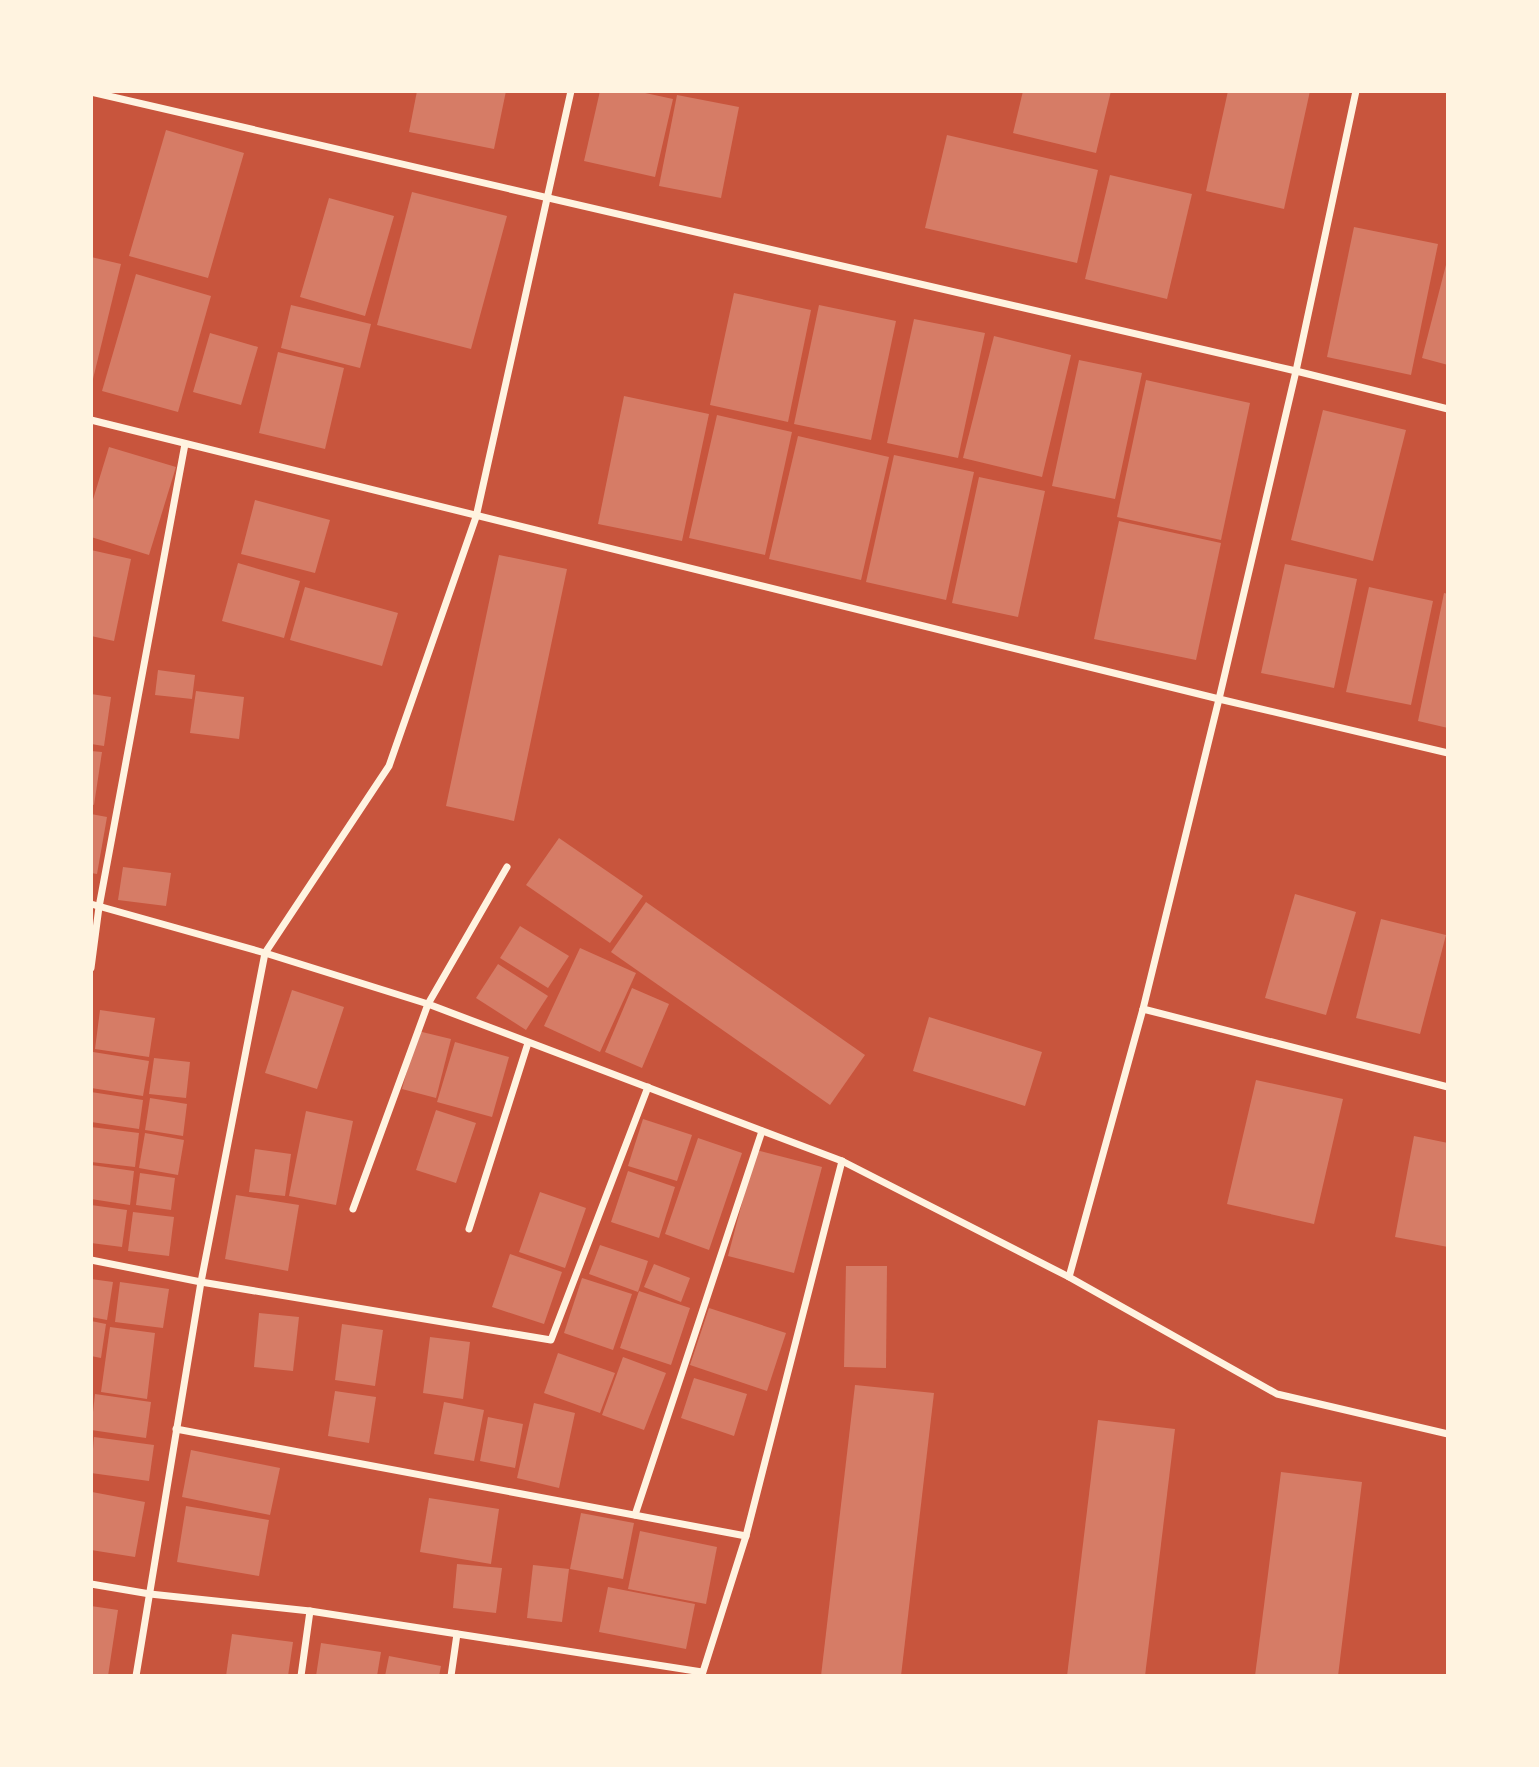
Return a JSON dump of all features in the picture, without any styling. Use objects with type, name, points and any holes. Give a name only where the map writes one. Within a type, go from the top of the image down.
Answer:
[{"type":"street","points":[[136,1676],[201,1282],[265,953],[389,766],[475,517],[571,91]]},
{"type":"street","points":[[1069,1277],[1143,1009],[1219,699],[1296,371],[1356,91]]},
{"type":"street","points":[[91,92],[1296,371],[1448,410]]},
{"type":"street","points":[[91,420],[475,517],[1448,753]]},
{"type":"street","points":[[91,968],[95,906],[185,444]]},
{"type":"street","points":[[353,1209],[428,1004],[507,867]]},
{"type":"street","points":[[95,906],[265,953],[428,1004],[842,1161],[1069,1277],[1277,1394],[1448,1434]]},
{"type":"street","points":[[1143,1009],[1448,1087]]},
{"type":"street","points":[[469,1228],[528,1042]]},
{"type":"street","points":[[91,1260],[201,1282],[551,1340],[648,1087]]},
{"type":"street","points":[[635,1515],[762,1131]]},
{"type":"street","points":[[91,1584],[150,1594],[310,1611],[702,1674],[746,1536],[842,1161]]},
{"type":"street","points":[[176,1429],[746,1536]]},
{"type":"street","points":[[301,1676],[310,1611]]},
{"type":"street","points":[[451,1676],[457,1634]]},
{"type":"building","points":[[417,91],[506,91],[494,149],[409,132]]},
{"type":"building","points":[[600,91],[636,91],[673,99],[655,177],[584,161]]},
{"type":"building","points":[[1023,91],[1111,91],[1096,153],[1013,133]]},
{"type":"building","points":[[1228,91],[1310,91],[1284,209],[1206,191]]},
{"type":"building","points":[[677,95],[739,107],[721,198],[659,186]]},
{"type":"building","points":[[166,130],[244,153],[208,278],[129,256]]},
{"type":"building","points":[[947,135],[1098,170],[1077,263],[925,228]]},
{"type":"building","points":[[1110,175],[1192,194],[1167,299],[1085,279]]},
{"type":"building","points":[[412,192],[507,216],[471,349],[377,325]]},
{"type":"building","points":[[329,198],[394,216],[365,316],[300,297]]},
{"type":"building","points":[[1354,227],[1438,244],[1411,375],[1327,357]]},
{"type":"building","points":[[91,257],[121,264],[92,383],[91,383]]},
{"type":"building","points":[[1448,261],[1448,365],[1422,358]]},
{"type":"building","points":[[136,274],[211,296],[178,412],[102,391]]},
{"type":"building","points":[[734,293],[811,310],[788,422],[710,405]]},
{"type":"building","points":[[291,305],[371,324],[360,368],[281,348]]},
{"type":"building","points":[[819,305],[896,321],[871,440],[794,424]]},
{"type":"building","points":[[914,319],[985,333],[958,458],[887,443]]},
{"type":"building","points":[[210,333],[258,347],[241,405],[193,392]]},
{"type":"building","points":[[994,336],[1071,355],[1042,477],[963,458]]},
{"type":"building","points":[[278,352],[344,368],[325,449],[259,433]]},
{"type":"building","points":[[1079,360],[1142,373],[1115,499],[1052,486]]},
{"type":"building","points":[[1146,380],[1250,403],[1221,540],[1117,517]]},
{"type":"building","points":[[624,396],[709,414],[682,541],[598,524]]},
{"type":"building","points":[[1323,410],[1406,430],[1373,561],[1291,540]]},
{"type":"building","points":[[717,415],[792,432],[765,555],[689,538]]},
{"type":"building","points":[[798,436],[889,457],[861,580],[769,559]]},
{"type":"building","points":[[109,447],[176,467],[149,555],[91,537],[91,506]]},
{"type":"building","points":[[894,455],[974,472],[946,600],[866,582]]},
{"type":"building","points":[[979,477],[1045,491],[1018,617],[952,603]]},
{"type":"building","points":[[255,500],[330,520],[315,573],[241,554]]},
{"type":"building","points":[[1119,521],[1221,543],[1196,660],[1094,639]]},
{"type":"building","points":[[91,550],[131,559],[114,641],[91,636]]},
{"type":"building","points":[[499,555],[567,569],[514,821],[446,806]]},
{"type":"building","points":[[238,563],[300,581],[284,638],[222,621]]},
{"type":"building","points":[[1285,564],[1357,579],[1334,688],[1261,673]]},
{"type":"building","points":[[305,587],[398,613],[382,666],[290,640]]},
{"type":"building","points":[[1369,587],[1433,601],[1411,705],[1346,692]]},
{"type":"building","points":[[1444,593],[1448,594],[1448,728],[1418,721]]},
{"type":"building","points":[[158,670],[195,675],[192,699],[155,695]]},
{"type":"building","points":[[196,691],[244,697],[239,739],[190,733]]},
{"type":"building","points":[[91,694],[111,697],[104,746],[91,744]]},
{"type":"building","points":[[91,751],[102,752],[94,805],[91,804]]},
{"type":"building","points":[[91,814],[107,817],[97,874],[91,873]]},
{"type":"building","points":[[559,838],[643,896],[610,943],[526,885]]},
{"type":"building","points":[[123,867],[171,873],[166,906],[118,900]]},
{"type":"building","points":[[1295,894],[1356,912],[1326,1015],[1265,998]]},
{"type":"building","points":[[646,902],[865,1055],[830,1105],[611,952]]},
{"type":"building","points":[[1381,919],[1446,935],[1420,1034],[1356,1018]]},
{"type":"building","points":[[520,926],[569,956],[548,988],[500,958]]},
{"type":"building","points":[[580,948],[636,973],[600,1052],[544,1026]]},
{"type":"building","points":[[498,964],[548,996],[526,1030],[476,998]]},
{"type":"building","points":[[632,988],[669,1004],[642,1068],[605,1052]]},
{"type":"building","points":[[292,990],[344,1007],[317,1089],[265,1073]]},
{"type":"building","points":[[100,1010],[155,1018],[149,1057],[95,1049]]},
{"type":"building","points":[[929,1017],[1042,1052],[1025,1106],[913,1071]]},
{"type":"building","points":[[418,1031],[451,1039],[436,1098],[402,1089]]},
{"type":"building","points":[[455,1042],[509,1057],[492,1117],[437,1102]]},
{"type":"building","points":[[93,1052],[149,1061],[143,1096],[91,1088]]},
{"type":"building","points":[[154,1058],[190,1062],[186,1098],[149,1094]]},
{"type":"building","points":[[1256,1080],[1343,1099],[1314,1224],[1227,1204]]},
{"type":"building","points":[[91,1092],[143,1100],[139,1129],[91,1122]]},
{"type":"building","points":[[150,1098],[187,1104],[183,1136],[145,1130]]},
{"type":"building","points":[[436,1110],[476,1123],[456,1183],[416,1170]]},
{"type":"building","points":[[306,1111],[353,1121],[336,1205],[289,1196]]},
{"type":"building","points":[[643,1119],[692,1135],[677,1181],[628,1166]]},
{"type":"building","points":[[91,1127],[139,1133],[135,1167],[91,1162]]},
{"type":"building","points":[[145,1133],[184,1140],[178,1175],[139,1168]]},
{"type":"building","points":[[1414,1136],[1448,1143],[1448,1247],[1395,1237]]},
{"type":"building","points":[[698,1138],[742,1153],[709,1250],[665,1234]]},
{"type":"building","points":[[255,1149],[291,1154],[285,1196],[249,1192]]},
{"type":"building","points":[[756,1150],[822,1167],[794,1273],[728,1256]]},
{"type":"building","points":[[91,1165],[134,1171],[130,1205],[91,1199]]},
{"type":"building","points":[[628,1171],[675,1187],[659,1238],[611,1222]]},
{"type":"building","points":[[140,1173],[175,1178],[171,1210],[136,1205]]},
{"type":"building","points":[[540,1192],[586,1208],[565,1268],[519,1252]]},
{"type":"building","points":[[236,1195],[299,1205],[288,1271],[225,1259]]},
{"type":"building","points":[[91,1205],[127,1210],[122,1247],[91,1243]]},
{"type":"building","points":[[133,1212],[174,1217],[169,1256],[128,1251]]},
{"type":"building","points":[[600,1245],[648,1261],[638,1292],[589,1274]]},
{"type":"building","points":[[510,1254],[562,1272],[544,1324],[492,1307]]},
{"type":"building","points":[[654,1264],[690,1278],[681,1302],[644,1287]]},
{"type":"building","points":[[846,1266],[887,1266],[886,1368],[844,1367]]},
{"type":"building","points":[[582,1278],[632,1294],[613,1350],[564,1333]]},
{"type":"building","points":[[91,1279],[113,1282],[107,1320],[91,1317]]},
{"type":"building","points":[[120,1282],[169,1289],[163,1328],[115,1322]]},
{"type":"building","points":[[639,1291],[690,1308],[671,1365],[620,1348]]},
{"type":"building","points":[[709,1308],[786,1333],[767,1391],[690,1365]]},
{"type":"building","points":[[259,1313],[299,1317],[293,1371],[254,1367]]},
{"type":"building","points":[[91,1321],[106,1324],[101,1358],[91,1356]]},
{"type":"building","points":[[342,1324],[383,1330],[375,1386],[335,1380]]},
{"type":"building","points":[[110,1327],[155,1333],[147,1399],[101,1392]]},
{"type":"building","points":[[430,1337],[470,1342],[463,1399],[423,1393]]},
{"type":"building","points":[[558,1353],[615,1373],[600,1413],[544,1393]]},
{"type":"building","points":[[623,1357],[666,1373],[644,1430],[602,1415]]},
{"type":"building","points":[[694,1378],[747,1394],[734,1436],[681,1418]]},
{"type":"building","points":[[855,1385],[934,1393],[901,1676],[821,1676]]},
{"type":"building","points":[[335,1391],[376,1397],[369,1443],[328,1436]]},
{"type":"building","points":[[95,1394],[151,1402],[146,1438],[91,1430]]},
{"type":"building","points":[[444,1402],[484,1410],[474,1461],[434,1454]]},
{"type":"building","points":[[534,1403],[575,1413],[559,1488],[517,1478]]},
{"type":"building","points":[[488,1417],[523,1424],[515,1468],[480,1461]]},
{"type":"building","points":[[1098,1420],[1175,1429],[1145,1676],[1067,1676]]},
{"type":"building","points":[[94,1437],[154,1445],[149,1481],[91,1473]]},
{"type":"building","points":[[191,1450],[280,1468],[270,1515],[182,1497]]},
{"type":"building","points":[[1281,1472],[1362,1482],[1338,1676],[1255,1676]]},
{"type":"building","points":[[92,1492],[145,1502],[135,1557],[91,1550]]},
{"type":"building","points":[[429,1498],[499,1509],[491,1564],[420,1552]]},
{"type":"building","points":[[186,1506],[269,1520],[259,1576],[177,1562]]},
{"type":"building","points":[[581,1513],[634,1523],[623,1579],[570,1569]]},
{"type":"building","points":[[640,1531],[717,1547],[706,1604],[628,1589]]},
{"type":"building","points":[[457,1564],[502,1568],[496,1613],[453,1608]]},
{"type":"building","points":[[533,1565],[569,1569],[562,1622],[527,1618]]},
{"type":"building","points":[[608,1587],[695,1604],[686,1649],[599,1632]]},
{"type":"building","points":[[91,1606],[118,1610],[108,1676],[91,1676]]},
{"type":"building","points":[[232,1634],[293,1642],[288,1676],[226,1676]]},
{"type":"building","points":[[321,1643],[381,1652],[377,1676],[316,1676]]},
{"type":"building","points":[[389,1656],[441,1666],[439,1676],[385,1676]]}]
